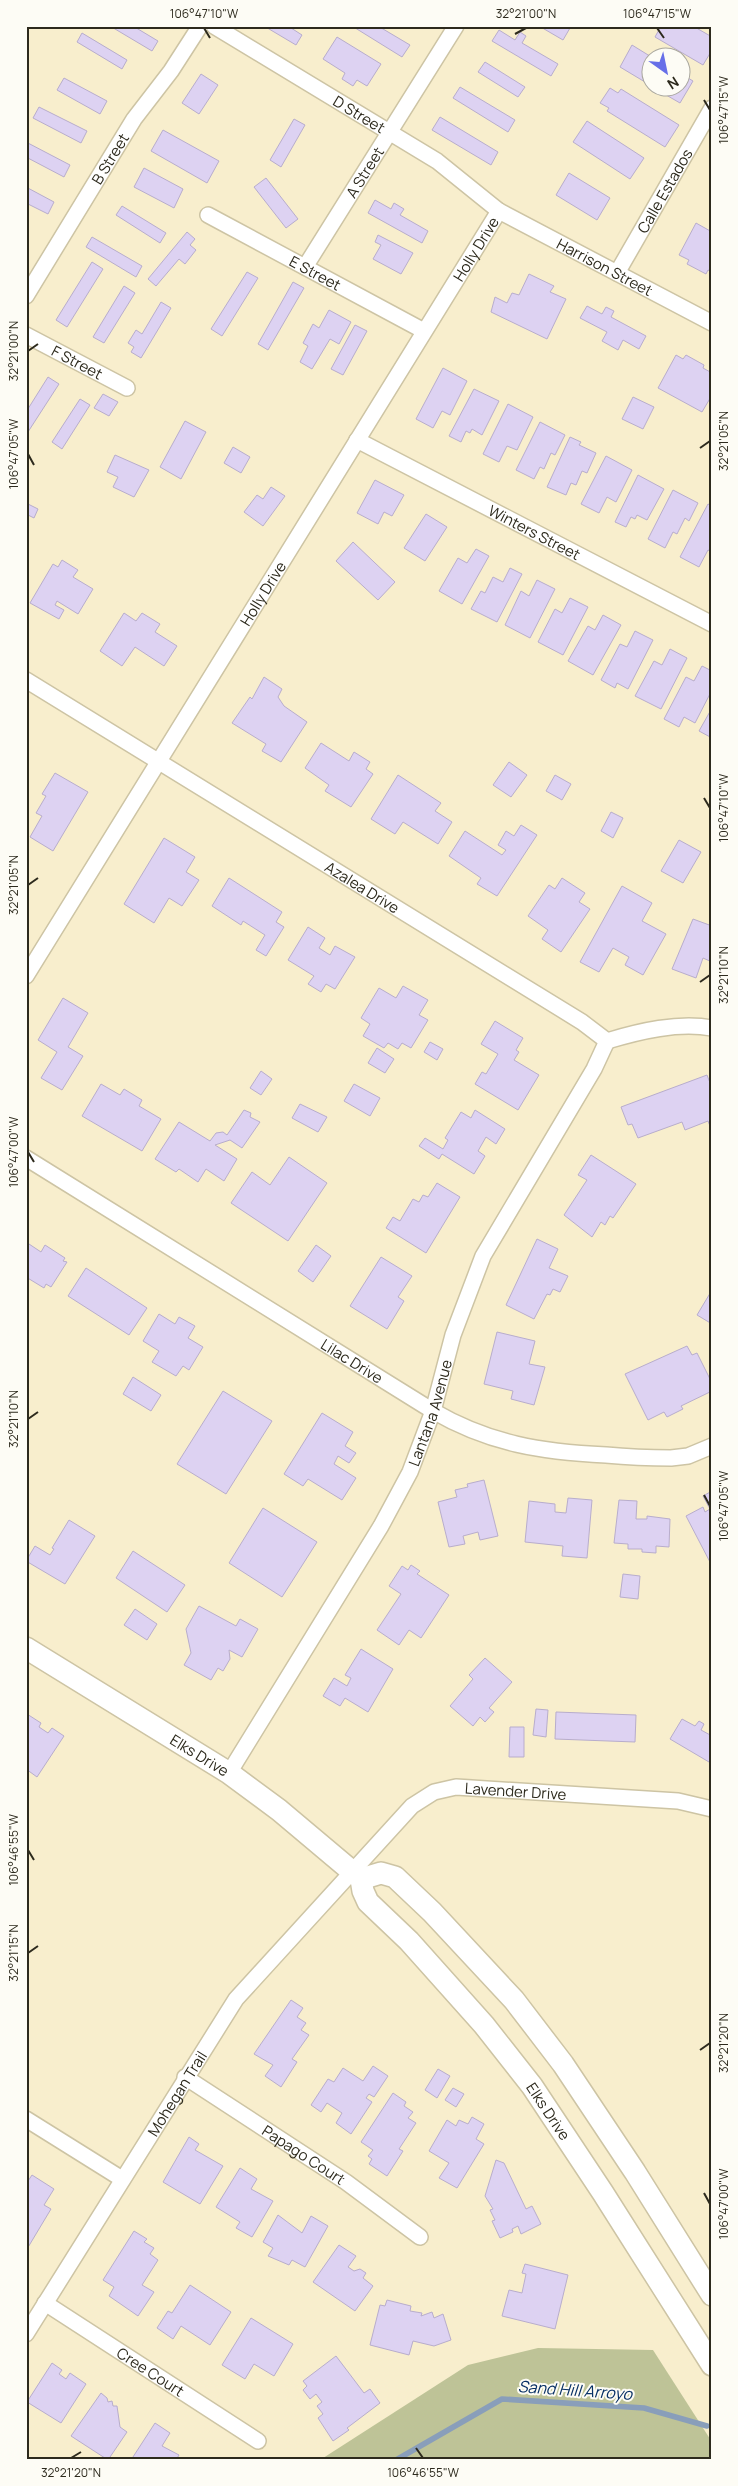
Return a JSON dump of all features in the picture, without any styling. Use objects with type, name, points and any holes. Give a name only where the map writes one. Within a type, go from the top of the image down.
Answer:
[{"type":"main road","name":"Elks Drive","points":[[26,1648],[229,1773],[287,1816],[357,1875],[368,1902],[409,1941],[484,2025],[532,2086],[603,2193],[712,2365]]},
{"type":"main road","points":[[357,1875],[381,1873],[395,1877],[432,1912],[514,2000],[563,2064],[635,2172],[712,2295]]},
{"type":"street","name":"B Street","points":[[26,296],[134,119],[171,71],[200,26]]},
{"type":"street","name":"D Street","points":[[214,26],[437,160],[498,211]]},
{"type":"street","name":"A Street","points":[[306,267],[456,26]]},
{"type":"street","name":"Calle Estados","points":[[617,273],[712,108]]},
{"type":"street","name":"Harrison Street","points":[[498,211],[712,323]]},
{"type":"street","name":"Holly Drive","points":[[26,976],[498,211]]},
{"type":"street","name":"E Street","points":[[208,215],[424,331]]},
{"type":"street","name":"F Street","points":[[26,335],[127,388]]},
{"type":"street","name":"Winters Street","points":[[357,440],[712,624]]},
{"type":"street","name":"Azalea Drive","points":[[26,680],[582,1022],[607,1041]]},
{"type":"street","points":[[607,1041],[674,1027],[712,1028]]},
{"type":"street","name":"Lantana Avenue","points":[[229,1773],[381,1526],[410,1472],[434,1411],[453,1335],[483,1256],[594,1069],[607,1041]]},
{"type":"street","name":"Lilac Drive","points":[[26,1158],[434,1411],[484,1435],[544,1451],[671,1458],[688,1456],[712,1446]]},
{"type":"street","name":"Lavender Drive","points":[[357,1875],[412,1806],[434,1792],[445,1788],[467,1787],[678,1801],[712,1809]]},
{"type":"street","name":"Mohegan Trail","points":[[26,2334],[236,1999],[357,1875]]},
{"type":"street","name":"Papago Court","points":[[186,2077],[346,2182],[420,2237]]},
{"type":"street","points":[[26,2119],[122,2180]]},
{"type":"street","name":"Cree Court","points":[[45,2303],[258,2441]]},
{"type":"green space","points":[[538,2348],[653,2350],[712,2442],[712,2460],[320,2460],[468,2365]]},
{"type":"building","points":[[110,26],[133,26],[158,41],[152,51]]},
{"type":"building","points":[[264,26],[288,26],[302,35],[296,45]]},
{"type":"building","points":[[352,26],[378,26],[410,45],[402,57]]},
{"type":"building","points":[[539,26],[567,26],[570,28],[563,40]]},
{"type":"building","points":[[661,26],[693,26],[712,37],[712,50],[703,65],[690,57],[690,48],[674,48],[655,37]]},
{"type":"building","points":[[499,30],[515,40],[520,32],[526,36],[522,43],[558,64],[551,76],[492,41]]},
{"type":"building","points":[[82,33],[127,60],[122,69],[77,42]]},
{"type":"building","points":[[337,37],[381,64],[367,86],[357,80],[353,86],[342,79],[345,73],[323,59]]},
{"type":"building","points":[[632,45],[640,50],[640,79],[620,67]]},
{"type":"building","points":[[485,62],[525,87],[518,97],[478,72]]},
{"type":"building","points":[[201,74],[218,85],[199,114],[182,103]]},
{"type":"building","points":[[64,78],[107,101],[100,114],[57,90]]},
{"type":"building","points":[[460,87],[515,120],[508,132],[453,98]]},
{"type":"building","points":[[610,88],[618,93],[621,89],[679,125],[665,147],[607,111],[609,108],[600,103]]},
{"type":"building","points":[[671,98],[683,98],[680,103]]},
{"type":"building","points":[[39,107],[87,131],[81,143],[33,118]]},
{"type":"building","points":[[440,117],[498,152],[491,165],[432,130]]},
{"type":"building","points":[[294,119],[305,125],[281,167],[270,160]]},
{"type":"building","points":[[587,121],[644,158],[630,179],[573,142]]},
{"type":"building","points":[[163,130],[219,161],[207,183],[151,151]]},
{"type":"building","points":[[26,142],[70,165],[64,177],[26,157]]},
{"type":"building","points":[[144,168],[183,189],[174,208],[134,187]]},
{"type":"building","points":[[569,173],[610,198],[597,220],[556,195]]},
{"type":"building","points":[[266,178],[298,219],[286,228],[254,187]]},
{"type":"building","points":[[26,187],[54,202],[48,214],[26,203]]},
{"type":"building","points":[[375,200],[391,209],[394,203],[404,209],[400,215],[428,231],[422,243],[368,213]]},
{"type":"building","points":[[122,206],[166,233],[160,243],[116,215]]},
{"type":"building","points":[[696,223],[712,232],[712,272],[708,270],[706,274],[687,264],[689,260],[679,255]]},
{"type":"building","points":[[187,232],[195,239],[190,245],[196,250],[185,264],[179,259],[156,286],[148,279]]},
{"type":"building","points":[[378,235],[413,253],[401,274],[373,259],[381,245],[375,242]]},
{"type":"building","points":[[92,237],[142,266],[136,277],[86,247]]},
{"type":"building","points":[[92,262],[103,269],[67,327],[56,320]]},
{"type":"building","points":[[247,272],[258,278],[222,336],[211,329]]},
{"type":"building","points":[[529,274],[554,286],[550,292],[566,299],[547,339],[491,312],[495,297],[507,303],[512,293],[519,295]]},
{"type":"building","points":[[293,282],[304,288],[268,350],[258,344]]},
{"type":"building","points":[[124,286],[135,293],[104,343],[93,337]]},
{"type":"building","points":[[161,302],[171,308],[141,358],[131,352],[134,347],[128,343],[136,330],[142,334]]},
{"type":"building","points":[[587,306],[602,314],[606,307],[614,311],[611,317],[646,336],[639,349],[623,340],[618,350],[602,341],[607,332],[580,318]]},
{"type":"building","points":[[329,310],[351,322],[339,344],[330,339],[312,369],[300,362],[308,346],[303,343],[313,324],[319,328]]},
{"type":"building","points":[[355,325],[367,331],[343,375],[331,369]]},
{"type":"building","points":[[676,355],[683,359],[686,355],[704,365],[703,368],[712,373],[712,395],[702,412],[658,388]]},
{"type":"building","points":[[443,368],[467,381],[450,415],[442,411],[433,428],[416,419]]},
{"type":"building","points":[[48,377],[59,384],[26,435],[26,412]]},
{"type":"building","points":[[474,389],[499,401],[482,435],[472,429],[470,433],[466,431],[461,442],[449,436]]},
{"type":"building","points":[[103,394],[118,402],[109,416],[94,408]]},
{"type":"building","points":[[633,397],[654,407],[643,429],[622,419]]},
{"type":"building","points":[[80,399],[90,405],[62,449],[52,442]]},
{"type":"building","points":[[508,404],[533,417],[517,450],[507,446],[499,462],[483,454]]},
{"type":"building","points":[[185,421],[206,432],[181,479],[160,467]]},
{"type":"building","points":[[540,422],[565,435],[555,455],[551,453],[544,469],[540,467],[534,479],[516,470]]},
{"type":"building","points":[[570,437],[581,442],[579,445],[596,453],[587,473],[582,471],[576,485],[571,483],[566,495],[547,487]]},
{"type":"building","points":[[233,447],[250,457],[241,473],[224,463]]},
{"type":"building","points":[[115,455],[149,470],[134,497],[113,487],[118,477],[107,472]]},
{"type":"building","points":[[606,456],[632,470],[616,502],[607,497],[599,513],[581,504]]},
{"type":"building","points":[[638,475],[664,489],[647,520],[637,515],[635,519],[631,517],[626,527],[615,522]]},
{"type":"building","points":[[375,480],[404,495],[392,516],[384,512],[378,524],[357,513]]},
{"type":"building","points":[[271,487],[285,496],[263,526],[244,512],[257,495],[263,499]]},
{"type":"building","points":[[673,490],[698,503],[689,521],[685,518],[677,534],[673,532],[665,548],[648,539]]},
{"type":"building","points":[[26,503],[38,509],[34,518],[26,514]]},
{"type":"building","points":[[708,504],[712,506],[712,552],[708,550],[699,567],[680,557]]},
{"type":"building","points":[[426,514],[447,527],[425,561],[404,548]]},
{"type":"building","points":[[353,542],[395,582],[378,600],[336,561]]},
{"type":"building","points":[[476,549],[489,556],[462,604],[439,591],[458,558],[467,563]]},
{"type":"building","points":[[62,560],[78,570],[73,577],[93,589],[78,614],[57,601],[55,605],[64,610],[59,619],[30,603],[53,564],[58,567]]},
{"type":"building","points":[[510,568],[522,574],[497,622],[471,609],[481,591],[485,593],[493,577],[503,582]]},
{"type":"building","points":[[537,580],[555,589],[530,638],[505,625],[521,591],[529,596]]},
{"type":"building","points":[[570,598],[588,607],[563,655],[538,642],[555,609],[562,613]]},
{"type":"building","points":[[124,613],[136,621],[142,613],[160,624],[155,632],[177,646],[164,666],[135,647],[122,666],[100,651]]},
{"type":"building","points":[[603,615],[621,625],[593,675],[568,661],[588,626],[595,630]]},
{"type":"building","points":[[635,631],[653,640],[628,689],[617,683],[615,688],[601,680],[620,644],[627,647]]},
{"type":"building","points":[[670,649],[687,658],[661,709],[635,696],[654,661],[662,665]]},
{"type":"building","points":[[702,666],[712,671],[712,690],[695,723],[684,717],[679,727],[664,719],[686,677],[694,681]]},
{"type":"building","points":[[264,677],[282,689],[278,697],[284,706],[307,722],[281,762],[262,751],[266,744],[232,723],[250,697],[252,699]]},
{"type":"building","points":[[712,708],[712,738],[699,731]]},
{"type":"building","points":[[321,743],[349,761],[354,752],[370,762],[366,769],[373,774],[351,807],[325,791],[329,785],[305,768]]},
{"type":"building","points":[[509,762],[527,775],[511,797],[493,785]]},
{"type":"building","points":[[55,773],[88,792],[53,851],[30,837],[42,816],[36,813],[46,796],[42,794]]},
{"type":"building","points":[[398,775],[441,803],[435,811],[452,822],[438,844],[403,822],[395,834],[371,819]]},
{"type":"building","points":[[555,775],[571,784],[562,800],[546,791]]},
{"type":"building","points":[[611,812],[623,818],[613,838],[601,831]]},
{"type":"building","points":[[521,825],[537,835],[497,896],[477,884],[481,878],[449,856],[465,831],[502,855],[506,850],[498,845],[506,831],[514,836]]},
{"type":"building","points":[[164,838],[195,857],[186,872],[199,880],[182,906],[169,898],[154,923],[124,904]]},
{"type":"building","points":[[679,840],[701,852],[683,883],[661,871]]},
{"type":"building","points":[[229,878],[282,912],[276,922],[284,927],[266,956],[256,950],[265,935],[243,921],[241,925],[212,906]]},
{"type":"building","points":[[562,878],[585,893],[579,902],[590,909],[561,952],[542,939],[548,930],[528,916],[549,885],[555,889]]},
{"type":"building","points":[[622,886],[652,903],[642,921],[666,934],[643,975],[625,965],[629,957],[613,948],[599,972],[580,962]]},
{"type":"building","points":[[693,919],[712,926],[712,962],[703,958],[696,978],[672,969]]},
{"type":"building","points":[[308,927],[325,938],[319,948],[330,955],[335,946],[355,957],[335,989],[326,984],[321,992],[308,984],[314,976],[288,960]]},
{"type":"building","points":[[403,986],[428,1000],[419,1015],[428,1020],[411,1048],[402,1043],[398,1049],[388,1043],[384,1048],[363,1036],[370,1024],[361,1018],[379,988],[396,998]]},
{"type":"building","points":[[63,998],[88,1013],[68,1047],[83,1056],[62,1090],[41,1078],[57,1052],[38,1040]]},
{"type":"building","points":[[495,1021],[523,1038],[516,1050],[519,1052],[514,1060],[539,1075],[518,1110],[475,1084],[482,1072],[486,1074],[498,1054],[481,1044]]},
{"type":"building","points":[[430,1042],[443,1049],[437,1060],[424,1052]]},
{"type":"building","points":[[377,1048],[394,1059],[385,1073],[368,1063]]},
{"type":"building","points":[[261,1071],[272,1079],[261,1095],[250,1088]]},
{"type":"building","points":[[707,1075],[712,1088],[712,1125],[710,1126],[708,1121],[685,1130],[682,1122],[638,1138],[632,1124],[628,1125],[621,1107]]},
{"type":"building","points":[[101,1084],[120,1095],[124,1089],[142,1100],[139,1106],[161,1119],[142,1151],[82,1116]]},
{"type":"building","points":[[354,1084],[380,1098],[370,1116],[344,1101]]},
{"type":"building","points":[[300,1104],[327,1117],[318,1132],[292,1118]]},
{"type":"building","points":[[244,1110],[251,1113],[250,1117],[260,1122],[242,1148],[230,1140],[215,1145],[237,1159],[224,1181],[206,1169],[198,1182],[179,1169],[176,1172],[155,1159],[179,1122],[210,1141],[216,1133],[223,1132],[227,1135]]},
{"type":"building","points":[[475,1110],[505,1129],[496,1144],[486,1137],[478,1151],[485,1156],[474,1174],[442,1154],[439,1159],[419,1146],[425,1138],[443,1149],[448,1140],[445,1138],[461,1112],[471,1118]]},
{"type":"building","points":[[591,1155],[636,1184],[613,1218],[610,1216],[605,1225],[601,1222],[592,1237],[564,1215],[587,1180],[578,1175]]},
{"type":"building","points":[[289,1157],[327,1183],[288,1241],[231,1203],[252,1172],[270,1185]]},
{"type":"building","points":[[437,1183],[460,1197],[426,1253],[386,1228],[393,1217],[400,1221],[413,1199],[419,1202],[423,1195],[428,1197]]},
{"type":"building","points":[[537,1239],[558,1249],[549,1268],[568,1276],[560,1292],[553,1289],[550,1295],[547,1294],[534,1319],[506,1305]]},
{"type":"building","points":[[26,1242],[41,1252],[45,1245],[65,1258],[63,1261],[67,1262],[51,1287],[46,1284],[44,1288],[26,1277]]},
{"type":"building","points":[[316,1245],[331,1256],[313,1282],[298,1271]]},
{"type":"building","points":[[381,1257],[412,1276],[398,1297],[404,1301],[387,1329],[350,1306]]},
{"type":"building","points":[[86,1268],[147,1308],[129,1335],[68,1296]]},
{"type":"building","points":[[712,1290],[712,1324],[697,1315]]},
{"type":"building","points":[[159,1314],[175,1324],[179,1317],[195,1326],[188,1338],[203,1347],[189,1370],[183,1366],[176,1376],[152,1362],[159,1351],[143,1341]]},
{"type":"building","points":[[497,1332],[535,1341],[529,1364],[545,1367],[534,1405],[511,1399],[513,1391],[484,1384]]},
{"type":"building","points":[[687,1346],[692,1355],[697,1353],[712,1383],[712,1391],[681,1406],[683,1409],[667,1417],[664,1412],[648,1420],[625,1374]]},
{"type":"building","points":[[133,1377],[161,1395],[151,1411],[123,1394]]},
{"type":"building","points":[[223,1391],[272,1421],[226,1494],[177,1464]]},
{"type":"building","points":[[322,1413],[353,1432],[345,1446],[356,1453],[349,1463],[338,1456],[334,1464],[356,1478],[342,1500],[308,1479],[303,1486],[284,1474]]},
{"type":"building","points":[[484,1480],[498,1536],[480,1540],[478,1532],[463,1536],[465,1544],[449,1547],[438,1502],[457,1497],[455,1490],[468,1487],[467,1484]]},
{"type":"building","points":[[712,1491],[711,1564],[686,1516],[703,1507],[705,1512],[710,1509],[703,1496]]},
{"type":"building","points":[[568,1498],[592,1500],[587,1558],[562,1556],[563,1546],[525,1542],[529,1501],[555,1504],[555,1512],[566,1513]]},
{"type":"building","points":[[619,1500],[637,1501],[636,1519],[647,1519],[647,1516],[670,1519],[669,1547],[656,1546],[656,1553],[642,1552],[642,1549],[628,1549],[628,1544],[614,1543]]},
{"type":"building","points":[[263,1508],[317,1542],[282,1597],[229,1563]]},
{"type":"building","points":[[69,1520],[95,1536],[65,1584],[26,1561],[35,1546],[50,1555],[54,1549],[52,1548]]},
{"type":"building","points":[[133,1551],[185,1585],[167,1612],[116,1578]]},
{"type":"building","points":[[411,1565],[420,1571],[417,1574],[449,1595],[421,1638],[409,1630],[399,1645],[377,1630],[401,1594],[389,1586],[402,1566],[408,1570]]},
{"type":"building","points":[[623,1574],[640,1576],[638,1599],[620,1597]]},
{"type":"building","points":[[199,1606],[236,1626],[240,1619],[258,1629],[242,1657],[229,1650],[230,1659],[223,1671],[218,1668],[211,1680],[184,1665],[191,1653],[186,1629]]},
{"type":"building","points":[[135,1609],[157,1624],[147,1640],[124,1625]]},
{"type":"building","points":[[361,1649],[393,1669],[368,1712],[345,1698],[340,1706],[323,1696],[334,1678],[347,1686],[351,1678],[345,1675]]},
{"type":"building","points":[[485,1658],[512,1682],[489,1708],[494,1712],[485,1722],[480,1717],[473,1726],[450,1706],[473,1679],[469,1675]]},
{"type":"building","points":[[536,1709],[548,1710],[546,1737],[533,1735]]},
{"type":"building","points":[[556,1712],[636,1715],[635,1742],[555,1739]]},
{"type":"building","points":[[27,1714],[41,1723],[39,1727],[48,1733],[52,1728],[64,1736],[37,1777],[26,1769]]},
{"type":"building","points":[[682,1719],[695,1726],[699,1721],[704,1724],[701,1730],[712,1736],[712,1757],[709,1762],[670,1739]]},
{"type":"building","points":[[510,1727],[524,1727],[524,1757],[509,1757]]},
{"type":"building","points":[[291,2000],[303,2008],[297,2017],[306,2023],[301,2030],[309,2035],[292,2059],[297,2062],[281,2087],[265,2076],[273,2065],[254,2054]]},
{"type":"building","points":[[373,2066],[388,2076],[374,2097],[369,2094],[366,2098],[372,2102],[351,2134],[336,2123],[342,2113],[327,2103],[321,2112],[311,2105],[328,2079],[334,2082],[343,2068],[363,2081]]},
{"type":"building","points":[[438,2069],[450,2076],[437,2098],[425,2090]]},
{"type":"building","points":[[453,2088],[464,2094],[456,2107],[445,2100]]},
{"type":"building","points":[[393,2093],[406,2102],[404,2106],[413,2112],[408,2118],[416,2123],[399,2149],[403,2151],[387,2176],[369,2164],[372,2159],[368,2156],[373,2150],[361,2142]]},
{"type":"building","points":[[472,2117],[484,2124],[476,2139],[484,2144],[457,2188],[439,2178],[449,2163],[429,2151],[447,2120],[456,2126],[459,2120],[468,2124]]},
{"type":"building","points":[[189,2137],[199,2144],[195,2150],[223,2166],[200,2204],[163,2182]]},
{"type":"building","points":[[496,2160],[504,2163],[526,2209],[532,2206],[541,2224],[521,2234],[518,2226],[512,2229],[513,2232],[500,2238],[492,2221],[495,2220],[490,2210],[493,2209],[485,2196]]},
{"type":"building","points":[[240,2168],[257,2179],[251,2189],[273,2201],[252,2237],[236,2228],[240,2222],[216,2207]]},
{"type":"building","points":[[32,2175],[54,2189],[44,2205],[51,2209],[27,2249],[26,2184]]},
{"type":"building","points":[[278,2215],[302,2233],[311,2216],[328,2226],[305,2267],[292,2260],[289,2265],[268,2256],[273,2248],[263,2242]]},
{"type":"building","points":[[134,2231],[147,2239],[144,2242],[154,2248],[150,2254],[158,2260],[142,2285],[154,2292],[138,2316],[109,2296],[114,2287],[103,2280]]},
{"type":"building","points":[[339,2245],[356,2256],[348,2267],[354,2271],[360,2269],[366,2273],[363,2278],[373,2286],[355,2311],[313,2282]]},
{"type":"building","points":[[525,2264],[568,2275],[555,2329],[502,2316],[509,2290],[522,2293],[526,2274],[522,2273]]},
{"type":"building","points":[[190,2285],[231,2312],[210,2345],[181,2326],[173,2339],[157,2328],[168,2311],[172,2313]]},
{"type":"building","points":[[387,2300],[411,2306],[410,2311],[422,2313],[421,2316],[432,2312],[434,2318],[443,2314],[451,2340],[434,2346],[413,2341],[409,2355],[370,2345],[380,2305],[385,2306]]},
{"type":"building","points":[[251,2318],[293,2344],[274,2376],[254,2364],[245,2379],[222,2365]]},
{"type":"building","points":[[336,2356],[364,2393],[370,2389],[380,2403],[347,2428],[349,2430],[333,2441],[318,2418],[323,2414],[317,2406],[322,2402],[316,2394],[310,2399],[303,2390],[307,2386],[303,2381]]},
{"type":"building","points":[[52,2363],[62,2370],[59,2374],[66,2379],[70,2373],[86,2384],[61,2423],[27,2402]]},
{"type":"building","points":[[101,2393],[107,2398],[108,2402],[112,2401],[113,2406],[117,2406],[120,2427],[127,2432],[108,2460],[71,2436]]},
{"type":"building","points":[[155,2423],[170,2433],[162,2446],[179,2455],[176,2460],[131,2460]]},
{"type":"waterway","name":"Sand Hill Arroyo","points":[[396,2460],[502,2399],[644,2408],[707,2426]]}]
